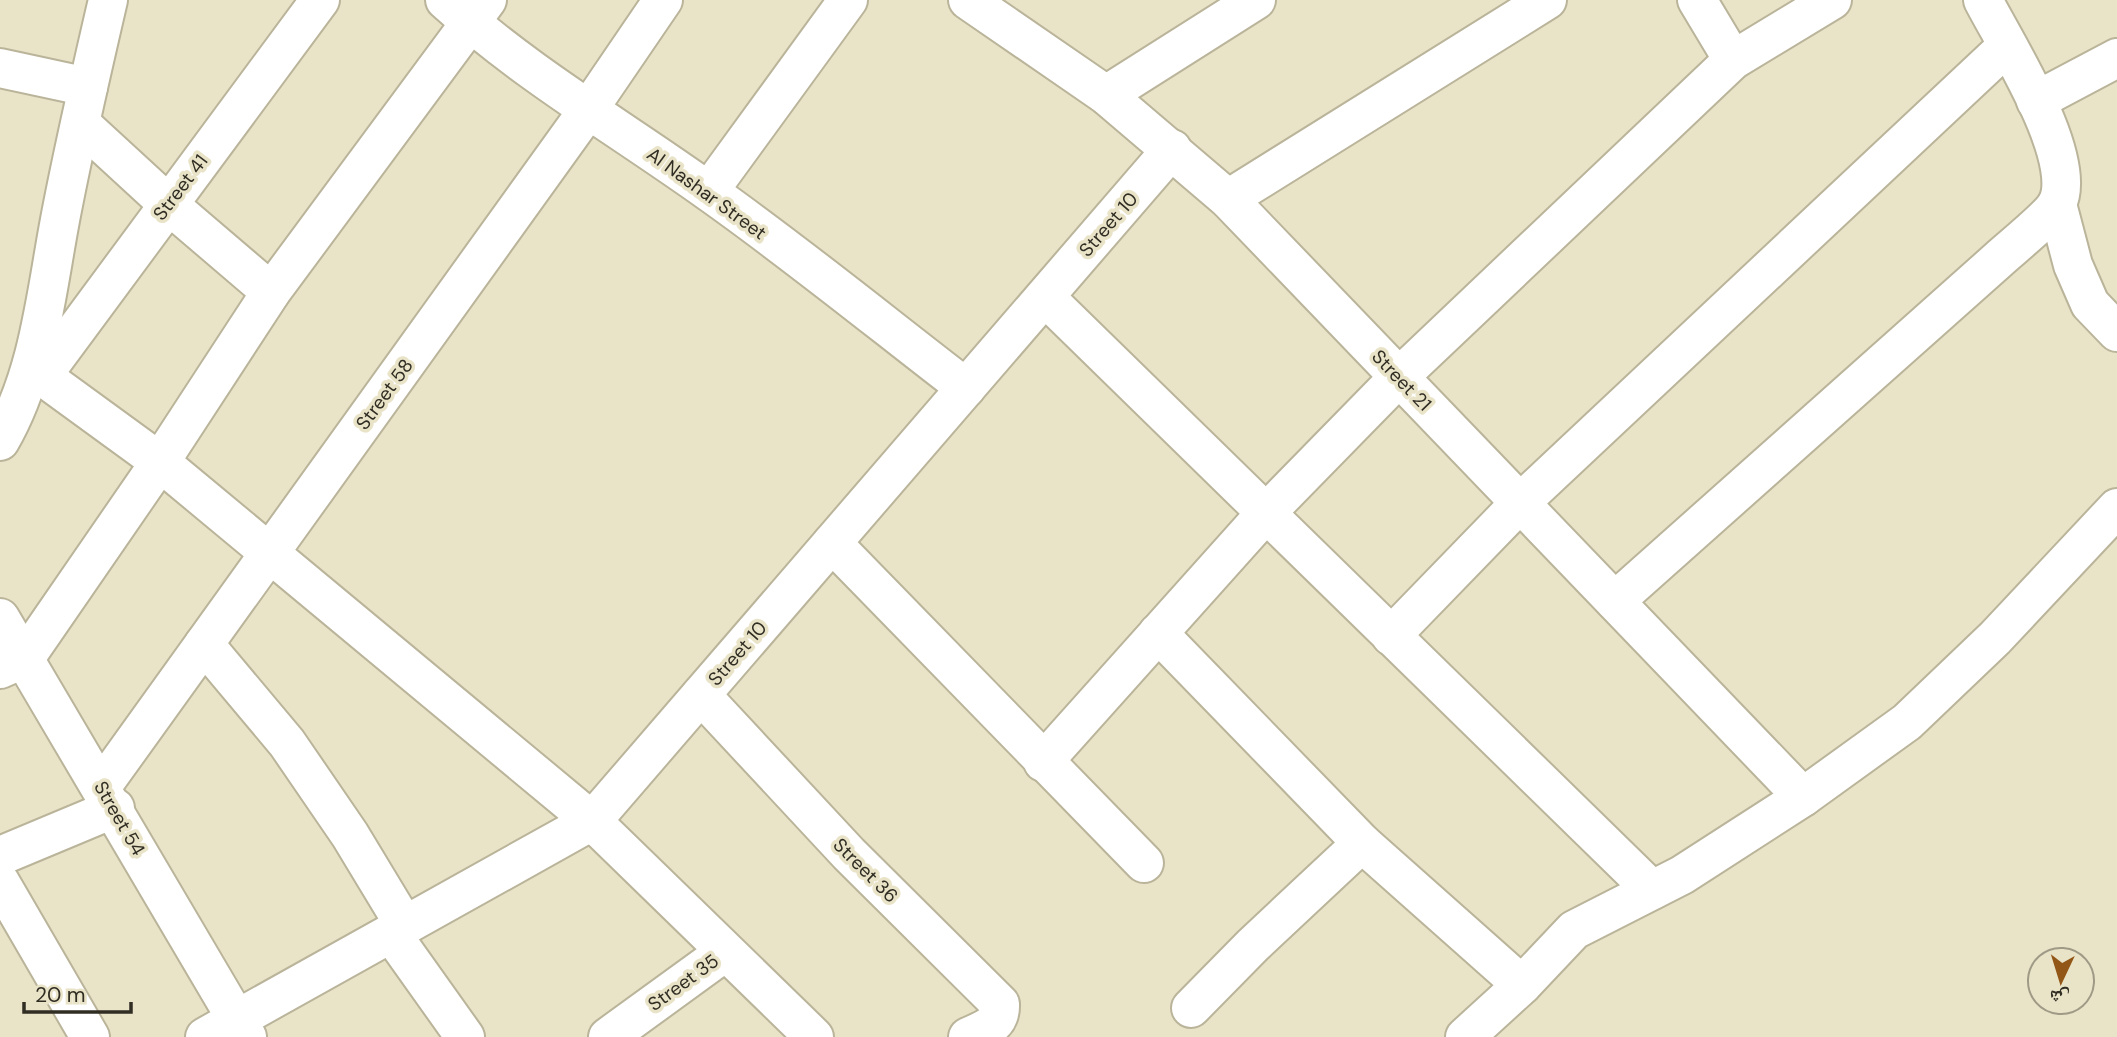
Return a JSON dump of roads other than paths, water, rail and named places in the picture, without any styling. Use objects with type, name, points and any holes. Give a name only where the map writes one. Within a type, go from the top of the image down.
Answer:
[{"type":"street","points":[[0,441],[37,372],[84,105],[108,0]]},
{"type":"street","name":"Street 41","points":[[37,372],[320,0]]},
{"type":"street","name":"Street 58","points":[[108,797],[204,644],[588,110],[663,0]]},
{"type":"street","points":[[709,191],[848,0]]},
{"type":"street","name":"Street 21","points":[[968,0],[1106,95],[1228,199],[1803,797]]},
{"type":"street","points":[[1106,95],[1256,0]]},
{"type":"street","points":[[1228,199],[1547,0]]},
{"type":"street","points":[[1697,0],[1733,60]]},
{"type":"street","points":[[1043,762],[1265,514],[1399,376],[1733,60],[1832,0]]},
{"type":"street","points":[[1983,0],[2052,131],[2062,176],[2057,204],[2073,265],[2090,304],[2117,332]]},
{"type":"street","points":[[12,664],[160,462],[271,292],[468,8]]},
{"type":"street","name":"Al Nashar Street","points":[[468,8],[588,110],[709,191],[966,388]]},
{"type":"street","points":[[1391,636],[1520,503],[2007,46]]},
{"type":"street","points":[[2036,101],[2117,58]]},
{"type":"street","points":[[0,68],[84,105],[167,204],[271,292]]},
{"type":"street","name":"Street 10","points":[[230,1031],[398,930],[592,821],[1172,149]]},
{"type":"street","points":[[1615,601],[1988,269],[2057,204]]},
{"type":"street","points":[[1045,297],[1652,890]]},
{"type":"street","points":[[37,372],[160,462],[592,821],[814,1037]]},
{"type":"street","points":[[1465,1037],[1522,985],[1574,930],[1682,875],[1803,797],[1907,722],[1995,638],[2117,508]]},
{"type":"street","points":[[832,543],[1143,863]]},
{"type":"street","name":"Street 54","points":[[0,618],[12,664],[108,797],[230,1031]]},
{"type":"street","points":[[1158,634],[1362,843],[1522,985]]},
{"type":"street","points":[[204,644],[286,743],[349,835],[398,930],[465,1037]]},
{"type":"street","name":"Street 36","points":[[701,695],[849,855],[1000,1004],[1001,1015],[994,1024],[968,1037]]},
{"type":"street","points":[[0,856],[108,797]]},
{"type":"street","points":[[1191,1008],[1253,944],[1362,843]]},
{"type":"street","points":[[0,882],[90,1037]]},
{"type":"street","name":"Street 35","points":[[608,1037],[725,952]]}]
